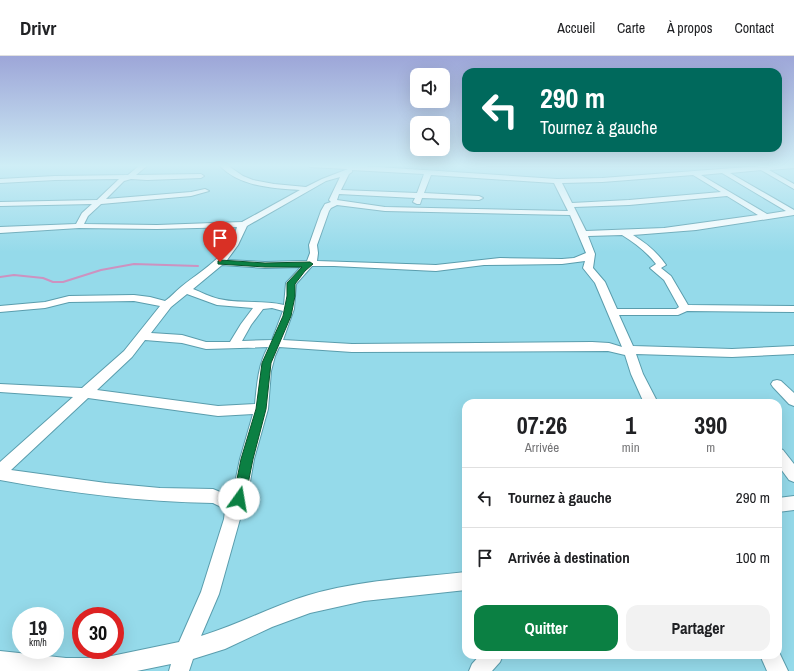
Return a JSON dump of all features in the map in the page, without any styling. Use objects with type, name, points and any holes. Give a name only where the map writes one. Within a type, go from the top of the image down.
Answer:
[{"type":"street","points":[[79,226],[85,215],[108,194]]},
{"type":"street","points":[[0,204],[99,202],[192,194]]},
{"type":"street","points":[[0,472],[128,354],[167,305],[220,262],[234,245],[239,236],[241,227],[244,224],[299,194]]},
{"type":"street","points":[[335,194],[333,200],[336,204]]},
{"type":"street","points":[[372,194],[479,198]]},
{"type":"street","points":[[563,194],[583,233],[591,254],[588,268],[600,282],[630,353],[637,374],[649,399]]},
{"type":"street","points":[[569,205],[626,203],[687,196],[728,194],[764,215]]},
{"type":"street","points":[[761,194],[794,213]]},
{"type":"street","points":[[415,210],[420,196]]},
{"type":"street","points":[[178,671],[185,651],[210,594],[233,510],[239,499],[249,452],[261,409],[264,371],[269,356],[281,333],[289,309],[291,283],[302,270],[310,264],[314,253],[313,245],[328,206],[336,204],[415,210],[573,213]]},
{"type":"street","points":[[583,233],[623,232],[712,225],[764,215],[794,213]]},
{"type":"street","points":[[0,230],[79,226],[157,228],[244,224]]},
{"type":"street","points":[[623,232],[642,245],[657,259],[661,265],[655,268],[668,278],[685,308]]},
{"type":"street","points":[[220,262],[265,265],[334,263],[436,268],[501,261],[552,263],[587,258],[591,254]]},
{"type":"street","points":[[186,289],[217,302],[260,306],[272,305],[289,309]]},
{"type":"street","points":[[0,309],[45,305],[69,299],[134,298],[150,300],[167,305]]},
{"type":"street","points":[[234,345],[246,324],[260,306]]},
{"type":"street","points":[[612,312],[678,312],[685,308],[794,309]]},
{"type":"street","points":[[143,336],[193,341],[202,346],[291,343],[352,348],[592,346],[609,347],[630,353]]},
{"type":"street","points":[[630,353],[632,350],[732,353],[794,350]]},
{"type":"street","points":[[777,384],[794,401]]},
{"type":"street","points":[[0,388],[85,394],[218,411],[261,409]]},
{"type":"street","points":[[782,460],[794,476]]},
{"type":"street","points":[[0,472],[34,480],[140,492],[222,498],[230,504],[233,510]]},
{"type":"street","points":[[782,504],[794,503]]},
{"type":"street","points":[[0,661],[66,668],[102,668],[185,651],[226,639],[268,619],[310,604],[364,592],[462,581]]},
{"type":"street","points":[[479,671],[490,659]]},
{"type":"street","points":[[772,659],[778,671]]},
{"type":"waterway","points":[[0,277],[14,275],[43,278],[53,282],[63,282],[101,270],[134,264],[198,266]]},
{"type":"route","points":[[220,262],[265,265],[310,264],[302,270],[297,278],[291,283],[291,296],[287,316],[281,333],[266,363],[261,409],[250,445],[239,499]]}]
